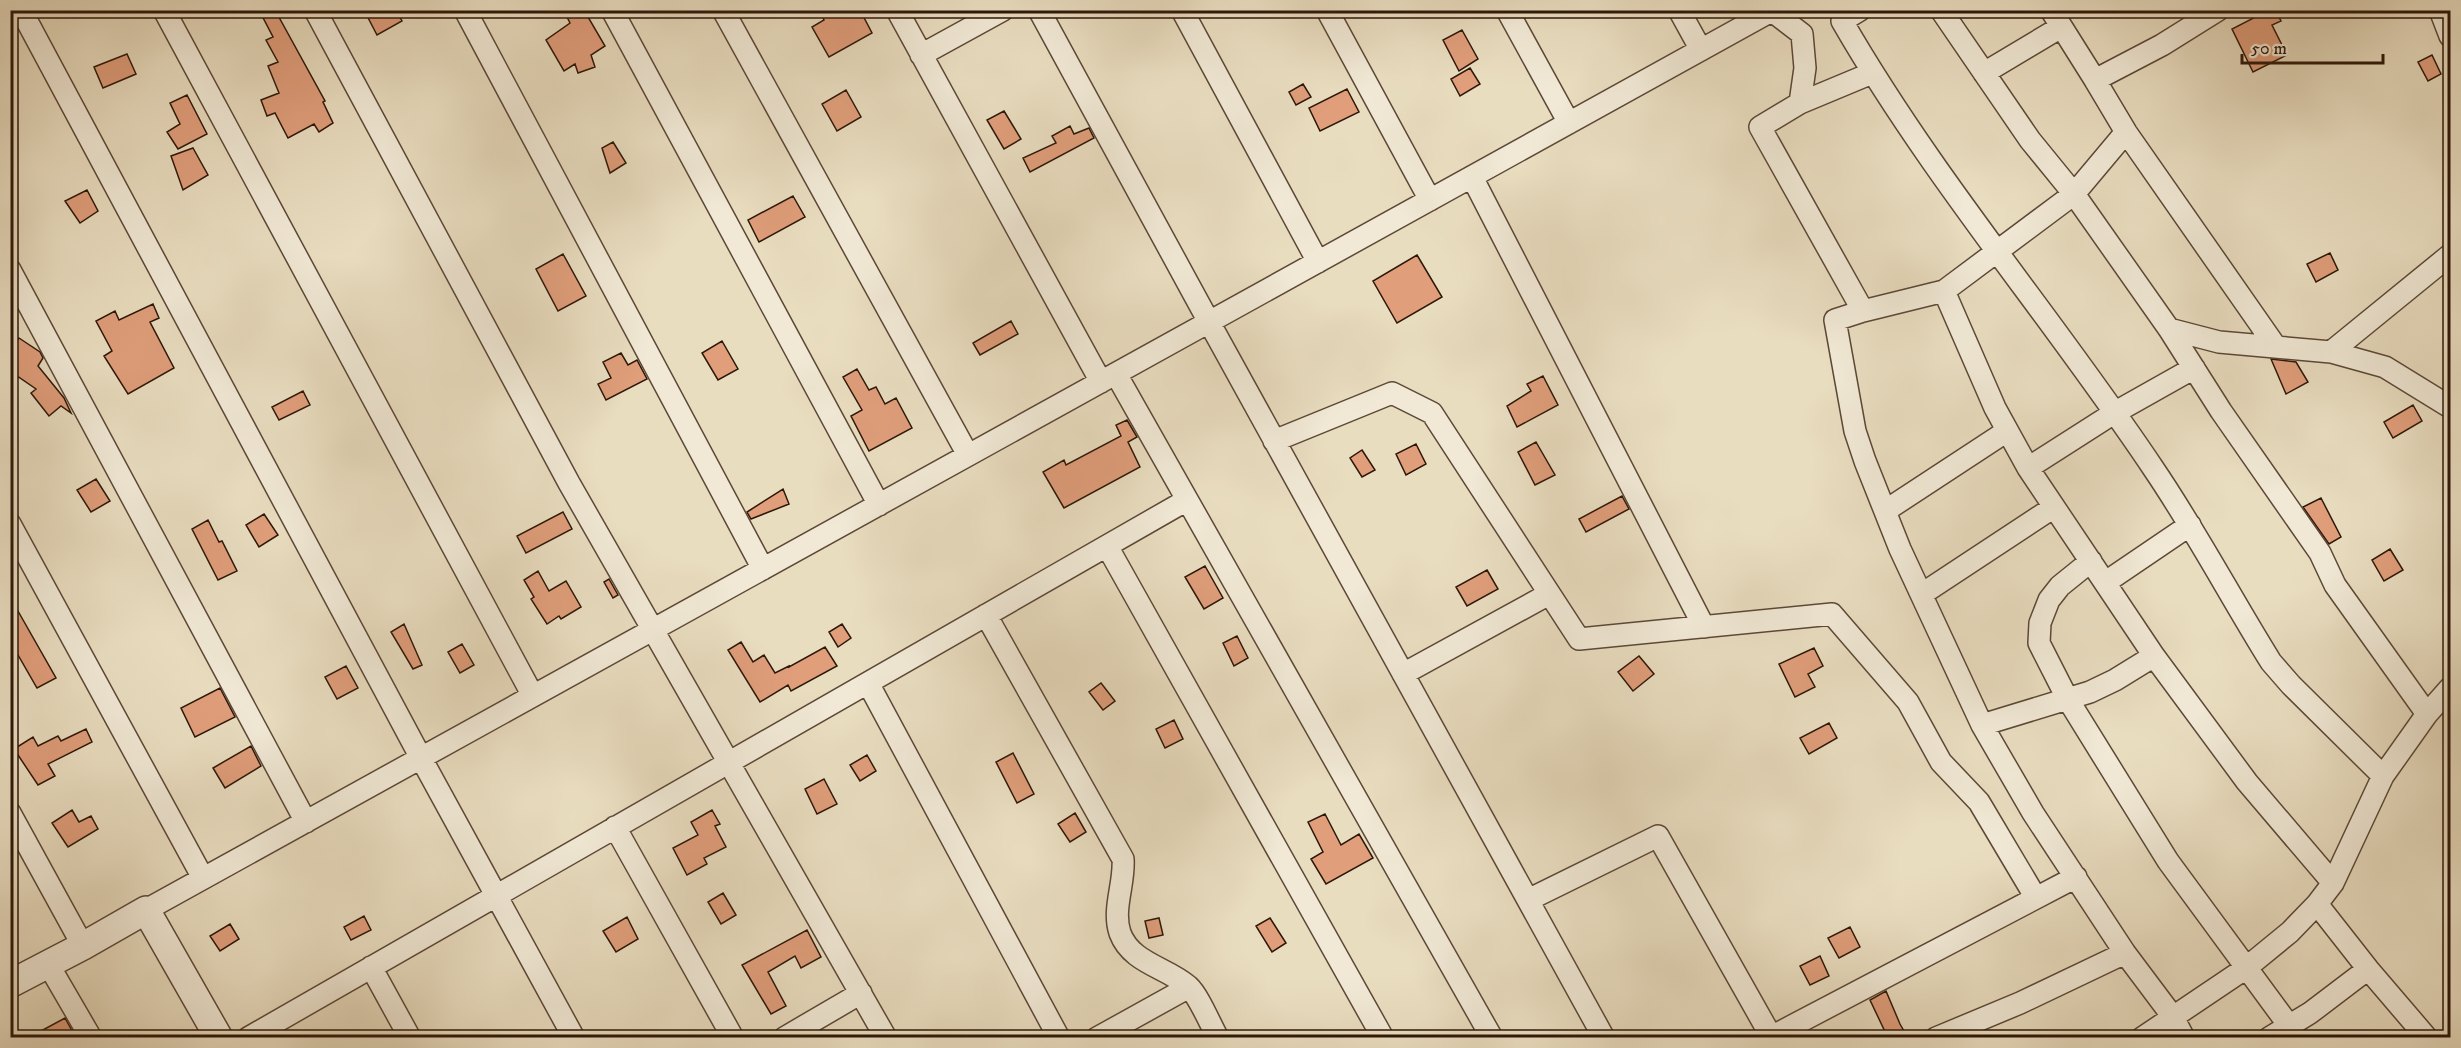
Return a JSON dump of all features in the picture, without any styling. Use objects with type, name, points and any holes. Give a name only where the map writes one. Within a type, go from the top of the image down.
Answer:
[{"type":"street","points":[[21,10],[421,758],[574,1038]]},
{"type":"street","points":[[164,10],[533,696]]},
{"type":"street","points":[[315,10],[569,483],[886,1038]]},
{"type":"street","points":[[465,10],[763,569]]},
{"type":"street","points":[[612,10],[879,505]]},
{"type":"street","points":[[723,10],[968,456]]},
{"type":"street","points":[[897,10],[1108,378],[1187,500],[1492,1038]]},
{"type":"street","points":[[921,55],[1003,10]]},
{"type":"street","points":[[1039,10],[1604,1038]]},
{"type":"street","points":[[1182,10],[1318,262]]},
{"type":"street","points":[[1327,10],[1430,200]]},
{"type":"street","points":[[1507,10],[1569,123]]},
{"type":"street","points":[[1679,10],[1701,50]]},
{"type":"street","points":[[1860,10],[1842,21],[1872,73],[1995,252],[2114,412],[2190,525],[2271,662],[2290,685],[2383,776]]},
{"type":"street","points":[[1941,10],[2030,140],[2074,194],[2169,329],[2221,411],[2320,553],[2335,585],[2427,714]]},
{"type":"street","points":[[2095,80],[2162,45],[2218,10]]},
{"type":"street","points":[[2440,10],[2451,36]]},
{"type":"street","points":[[10,984],[83,946],[1772,11],[1802,34],[1805,68],[1800,103]]},
{"type":"street","points":[[1984,73],[2056,19],[2126,132],[2276,347]]},
{"type":"street","points":[[1863,311],[1760,127],[1800,103],[1872,73]]},
{"type":"street","points":[[2126,132],[2074,194],[1944,291],[1835,320],[1855,431],[1900,549],[1982,725],[2033,813],[2125,953],[2173,1017],[2184,1038]]},
{"type":"street","points":[[1472,177],[1704,627]]},
{"type":"street","points":[[2331,352],[2451,255]]},
{"type":"street","points":[[10,270],[306,822]]},
{"type":"street","points":[[1944,291],[1995,408],[2028,468],[2154,656],[2247,782],[2333,883]]},
{"type":"street","points":[[2169,329],[2219,342],[2331,352],[2385,367],[2451,407]]},
{"type":"street","points":[[2028,468],[2114,412],[2194,368]]},
{"type":"street","points":[[1274,441],[1392,393],[1432,413],[1578,639],[1832,614],[1908,702],[1941,762],[1978,802],[2036,897]]},
{"type":"street","points":[[1885,511],[2007,431]]},
{"type":"street","points":[[248,1038],[1187,500]]},
{"type":"street","points":[[1922,594],[2054,507]]},
{"type":"street","points":[[10,524],[203,878]]},
{"type":"street","points":[[2106,582],[2190,525]]},
{"type":"street","points":[[1107,546],[1383,1038]]},
{"type":"street","points":[[2091,561],[2054,592],[2038,632],[2039,643],[2067,698],[2168,861],[2290,1027]]},
{"type":"street","points":[[1403,674],[1550,594]]},
{"type":"street","points":[[986,615],[1123,859],[1124,871],[1118,920],[1123,938],[1133,954],[1189,987],[1218,1038]]},
{"type":"street","points":[[1982,725],[2067,698],[2077,697],[2115,680],[2154,656]]},
{"type":"street","points":[[868,683],[1059,1038]]},
{"type":"street","points":[[2142,1038],[2247,968],[2290,932],[2317,904],[2333,883],[2383,776],[2427,714],[2451,688]]},
{"type":"street","points":[[10,813],[83,946]]},
{"type":"street","points":[[615,827],[733,1038]]},
{"type":"street","points":[[1528,900],[1658,836],[1771,1037],[2076,877]]},
{"type":"street","points":[[2317,904],[2368,969],[2427,1038]]},
{"type":"street","points":[[146,910],[219,1038]]},
{"type":"street","points":[[1936,1038],[2020,1003],[2125,953]]},
{"type":"street","points":[[48,964],[91,1038]]},
{"type":"street","points":[[371,967],[410,1038]]},
{"type":"street","points":[[2269,1038],[2290,1027],[2368,969]]},
{"type":"street","points":[[1097,1038],[1189,987]]},
{"type":"street","points":[[784,1038],[861,993]]},
{"type":"building","points":[[259,10],[275,10],[325,101],[323,102],[333,123],[319,132],[314,124],[288,138],[275,113],[267,116],[261,100],[279,93],[268,66],[278,62],[266,40],[273,37]]},
{"type":"building","points":[[364,10],[396,10],[402,21],[377,35]]},
{"type":"building","points":[[578,10],[584,10],[605,46],[591,55],[595,67],[578,73],[575,64],[564,71],[546,40],[570,23],[567,17]]},
{"type":"building","points":[[819,10],[860,10],[872,33],[829,57],[812,27],[824,20]]},
{"type":"building","points":[[2269,10],[2275,10],[2281,21],[2272,25],[2287,55],[2253,72],[2232,29]]},
{"type":"building","points":[[1462,30],[1478,59],[1459,71],[1443,40]]},
{"type":"building","points":[[127,54],[136,74],[103,88],[94,67]]},
{"type":"building","points":[[2432,55],[2441,74],[2428,81],[2418,62]]},
{"type":"building","points":[[1470,68],[1480,84],[1460,96],[1451,79]]},
{"type":"building","points":[[1303,84],[1311,97],[1296,105],[1289,92]]},
{"type":"building","points":[[1347,89],[1359,112],[1320,131],[1309,108]]},
{"type":"building","points":[[846,90],[861,117],[837,131],[822,104]]},
{"type":"building","points":[[187,95],[207,134],[178,149],[167,132],[180,124],[170,103]]},
{"type":"building","points":[[1004,111],[1021,139],[1004,149],[987,120]]},
{"type":"building","points":[[1070,126],[1074,134],[1089,128],[1094,138],[1030,172],[1023,158],[1056,143],[1052,136]]},
{"type":"building","points":[[613,142],[626,163],[610,173],[602,148]]},
{"type":"building","points":[[193,148],[208,175],[183,190],[171,156]]},
{"type":"building","points":[[87,190],[98,211],[80,223],[65,201]]},
{"type":"building","points":[[793,196],[805,217],[759,242],[748,220]]},
{"type":"building","points":[[2330,253],[2338,270],[2316,282],[2307,264]]},
{"type":"building","points":[[563,254],[586,296],[558,311],[536,269]]},
{"type":"building","points":[[1417,255],[1442,297],[1397,323],[1373,281]]},
{"type":"building","points":[[153,304],[159,318],[150,322],[174,368],[128,394],[104,356],[112,351],[96,321],[115,311],[119,320]]},
{"type":"building","points":[[1011,321],[1018,334],[980,355],[973,343]]},
{"type":"building","points":[[19,338],[40,352],[43,358],[38,366],[64,398],[71,413],[61,406],[49,416],[31,393],[36,389],[10,371],[10,351]]},
{"type":"building","points":[[722,341],[738,369],[718,380],[702,353]]},
{"type":"building","points":[[621,353],[628,365],[637,360],[647,379],[606,400],[598,384],[611,378],[603,362]]},
{"type":"building","points":[[2271,359],[2296,362],[2308,382],[2286,394]]},
{"type":"building","points":[[857,369],[869,390],[876,387],[885,404],[896,398],[912,428],[869,451],[851,416],[862,410],[843,377]]},
{"type":"building","points":[[1543,376],[1558,405],[1517,427],[1507,406],[1531,391],[1527,384]]},
{"type":"building","points":[[303,391],[310,405],[279,420],[272,407]]},
{"type":"building","points":[[2413,405],[2422,421],[2393,438],[2384,422]]},
{"type":"building","points":[[1127,420],[1137,437],[1128,442],[1140,467],[1064,508],[1043,472],[1064,460],[1066,465],[1121,436],[1116,425]]},
{"type":"building","points":[[1536,442],[1555,475],[1535,485],[1518,452]]},
{"type":"building","points":[[1416,444],[1426,464],[1406,475],[1396,454]]},
{"type":"building","points":[[1362,450],[1375,470],[1362,477],[1350,458]]},
{"type":"building","points":[[96,479],[110,501],[91,512],[77,490]]},
{"type":"building","points":[[783,489],[789,504],[751,519],[747,512]]},
{"type":"building","points":[[1622,496],[1629,509],[1586,532],[1579,519]]},
{"type":"building","points":[[2321,498],[2341,537],[2329,544],[2303,507]]},
{"type":"building","points":[[563,512],[572,529],[526,553],[517,536]]},
{"type":"building","points":[[264,514],[278,535],[259,547],[246,525]]},
{"type":"building","points":[[208,520],[237,571],[218,580],[192,529]]},
{"type":"building","points":[[2390,549],[2403,570],[2384,581],[2372,560]]},
{"type":"building","points":[[1205,566],[1223,598],[1204,609],[1185,577]]},
{"type":"building","points":[[1487,570],[1498,589],[1467,606],[1456,587]]},
{"type":"building","points":[[538,571],[549,591],[566,581],[581,607],[547,624],[531,599],[534,597],[524,580]]},
{"type":"building","points":[[609,579],[618,595],[613,598],[604,582]]},
{"type":"building","points":[[10,597],[56,678],[37,688],[10,641]]},
{"type":"building","points":[[404,624],[422,665],[413,669],[391,632]]},
{"type":"building","points":[[842,624],[851,638],[838,647],[829,632]]},
{"type":"building","points":[[1237,636],[1248,658],[1234,666],[1223,643]]},
{"type":"building","points":[[741,642],[753,662],[764,655],[775,673],[825,647],[837,666],[791,691],[788,685],[760,702],[728,650]]},
{"type":"building","points":[[462,644],[474,665],[460,673],[448,652]]},
{"type":"building","points":[[1814,648],[1823,666],[1808,674],[1815,687],[1795,697],[1779,664]]},
{"type":"building","points":[[1639,656],[1654,674],[1633,691],[1618,672]]},
{"type":"building","points":[[346,666],[358,688],[337,699],[325,677]]},
{"type":"building","points":[[1101,683],[1115,701],[1103,710],[1089,692]]},
{"type":"building","points":[[220,688],[235,717],[195,737],[181,708]]},
{"type":"building","points":[[1174,720],[1183,739],[1165,748],[1156,729]]},
{"type":"building","points":[[1829,723],[1837,738],[1809,754],[1800,738]]},
{"type":"building","points":[[86,729],[92,742],[48,764],[55,776],[38,785],[14,749],[33,737],[38,746],[58,736],[61,741]]},
{"type":"building","points":[[251,746],[261,766],[225,788],[213,768]]},
{"type":"building","points":[[1013,753],[1034,794],[1017,803],[996,762]]},
{"type":"building","points":[[867,755],[876,771],[860,781],[850,765]]},
{"type":"building","points":[[824,779],[837,804],[817,814],[805,789]]},
{"type":"building","points":[[72,810],[79,822],[91,816],[98,829],[68,847],[52,823]]},
{"type":"building","points":[[712,810],[720,824],[715,826],[726,847],[704,858],[707,864],[687,875],[673,848],[698,835],[691,822]]},
{"type":"building","points":[[1075,813],[1086,832],[1070,842],[1058,824]]},
{"type":"building","points":[[1325,814],[1341,845],[1359,834],[1373,858],[1326,884],[1311,859],[1323,852],[1308,822]]},
{"type":"building","points":[[723,893],[736,915],[721,924],[708,902]]},
{"type":"building","points":[[364,916],[371,930],[351,940],[344,927]]},
{"type":"building","points":[[627,917],[638,939],[616,952],[603,931]]},
{"type":"building","points":[[1159,918],[1163,935],[1149,938],[1145,921]]},
{"type":"building","points":[[1270,918],[1286,943],[1272,952],[1256,926]]},
{"type":"building","points":[[230,924],[239,939],[220,951],[210,936]]},
{"type":"building","points":[[1850,927],[1860,947],[1839,958],[1828,938]]},
{"type":"building","points":[[807,930],[821,957],[801,968],[795,956],[768,972],[786,1006],[771,1014],[742,965]]},
{"type":"building","points":[[1820,956],[1829,976],[1810,985],[1800,966]]},
{"type":"building","points":[[1886,991],[1908,1038],[1888,1038],[1870,1000]]},
{"type":"building","points":[[65,1018],[76,1038],[28,1038]]}]
